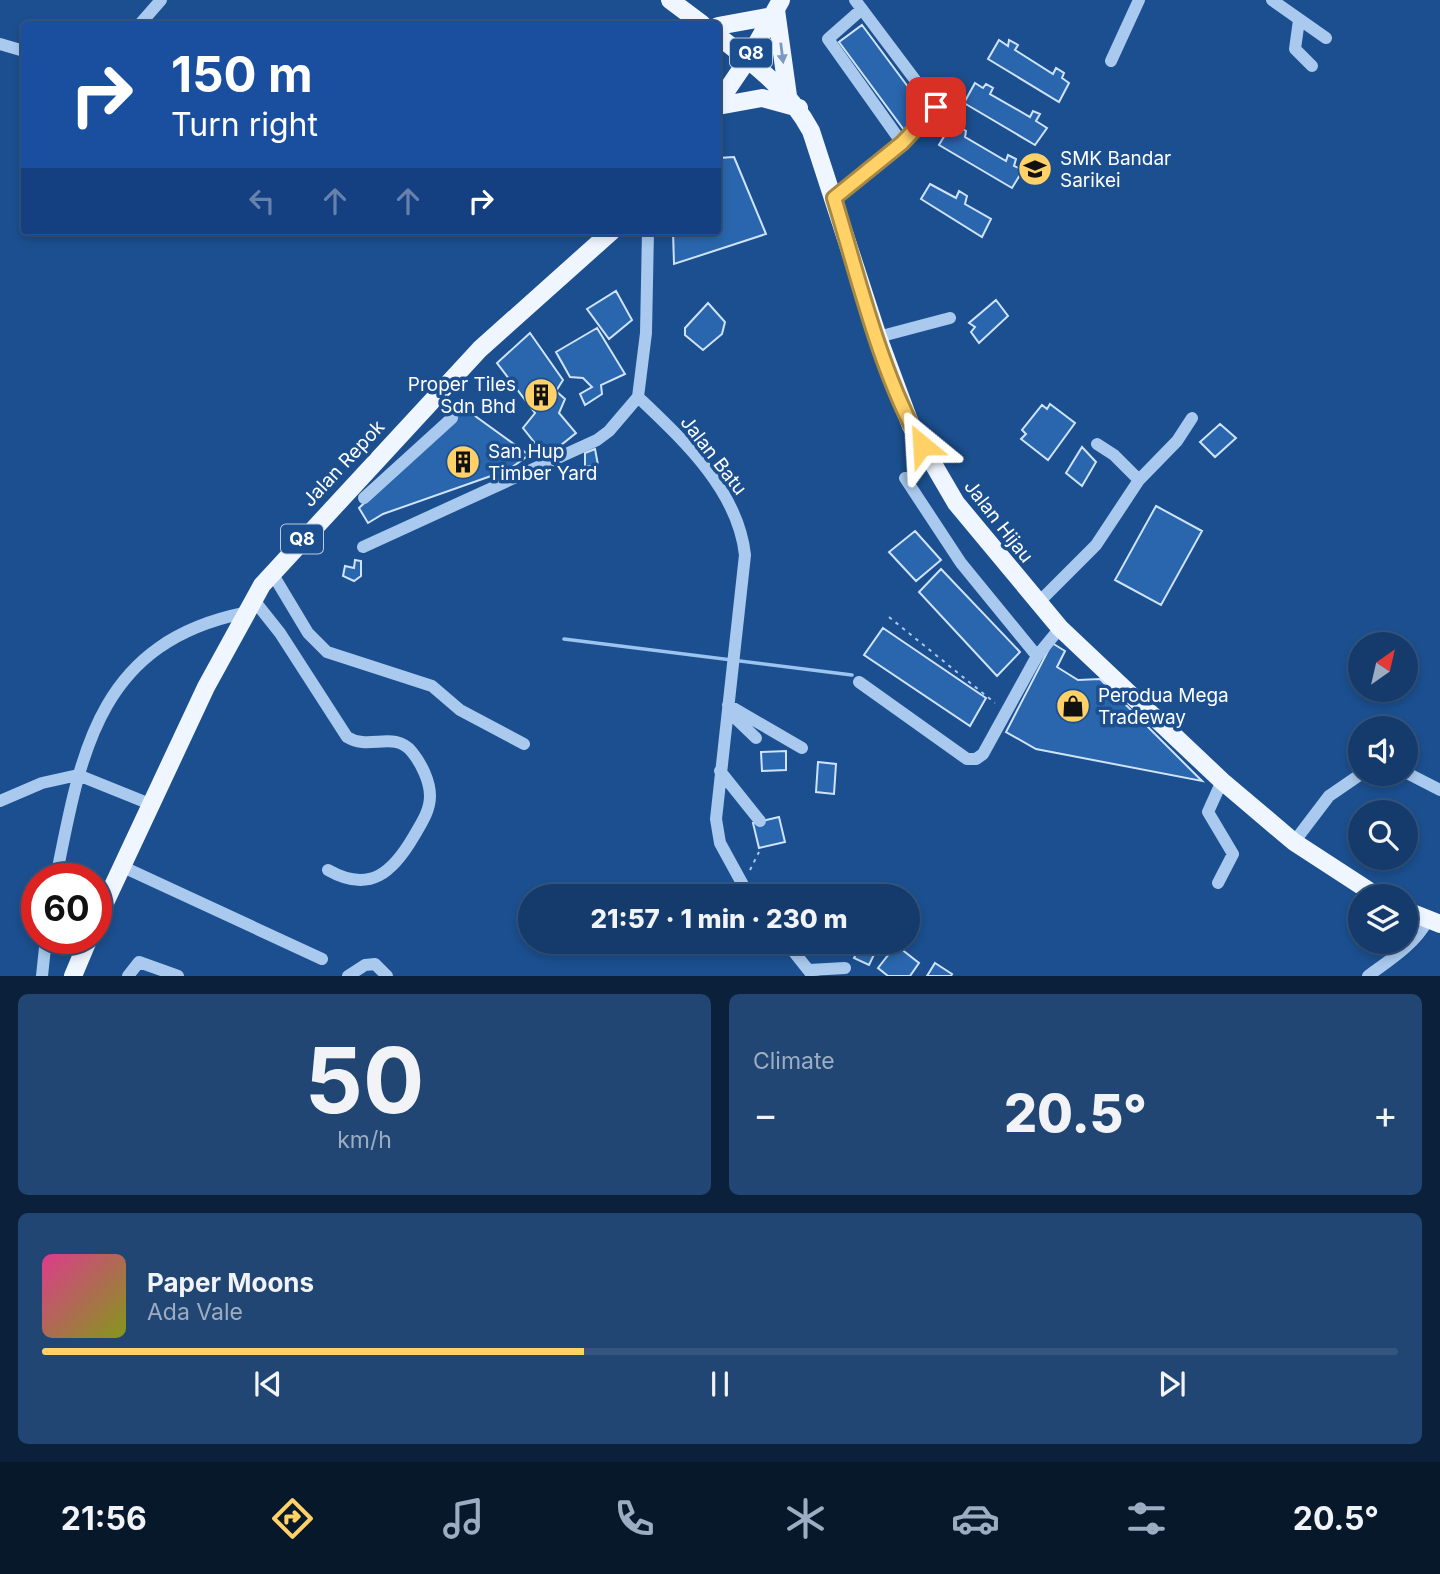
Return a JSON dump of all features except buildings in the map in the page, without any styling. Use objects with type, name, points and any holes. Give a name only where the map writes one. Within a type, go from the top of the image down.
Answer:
[{"type":"main road","points":[[670,0],[698,21]]},
{"type":"main road","points":[[721,25],[777,9],[793,102],[762,98],[721,103]]},
{"type":"main road","name":"Q8","points":[[721,99],[777,9]]},
{"type":"main road","name":"Jalan Hijau","points":[[721,38],[748,59],[793,102],[811,131],[878,337],[911,426],[956,503],[1059,628],[1222,781],[1294,842],[1359,884]]},
{"type":"main road","name":"Jalan Repok","points":[[112,886],[249,606],[272,573],[436,394],[513,318],[607,235]]},
{"type":"main road","points":[[72,975],[82,954]]},
{"type":"street","points":[[144,21],[161,0]]},
{"type":"street","points":[[1111,61],[1139,0]]},
{"type":"street","points":[[1272,0],[1326,38]]},
{"type":"street","points":[[834,198],[902,143],[937,109],[859,5],[828,39],[902,143]]},
{"type":"street","points":[[1299,20],[1295,49],[1312,66]]},
{"type":"street","points":[[0,44],[21,50]]},
{"type":"street","points":[[363,548],[597,440],[609,431],[638,397],[646,332],[648,235]]},
{"type":"street","points":[[878,337],[950,318]]},
{"type":"street","points":[[364,498],[452,418],[453,411],[436,394]]},
{"type":"street","name":"Jalan Batu","points":[[638,397],[673,430],[710,474],[742,530],[745,555],[720,771],[716,830],[742,884]]},
{"type":"street","points":[[1038,603],[1096,545],[1139,480],[1177,441],[1192,418]]},
{"type":"street","points":[[1097,444],[1114,455],[1139,480]]},
{"type":"street","points":[[905,478],[961,563],[1038,656]]},
{"type":"street","points":[[272,573],[308,633],[327,652],[432,686],[460,710],[524,744]]},
{"type":"street","points":[[59,863],[78,775],[102,715],[132,667],[192,628],[249,606],[279,633],[348,737],[365,744],[391,740],[402,743],[417,759],[428,784],[428,808],[424,819],[392,869],[382,876],[352,880],[328,870]]},
{"type":"street","points":[[859,682],[967,759],[976,759],[983,754],[1038,656],[1059,628]]},
{"type":"street","points":[[728,708],[756,738]]},
{"type":"street","points":[[728,708],[802,748]]},
{"type":"street","points":[[720,771],[760,821]]},
{"type":"street","points":[[0,800],[42,783],[78,775],[150,804]]},
{"type":"street","points":[[1418,779],[1440,790]]},
{"type":"street","points":[[1218,883],[1233,854],[1208,812],[1222,781]]},
{"type":"street","points":[[1294,842],[1329,796],[1348,783]]},
{"type":"street","points":[[121,866],[322,959]]},
{"type":"street","points":[[1368,975],[1402,951],[1434,922]]},
{"type":"street","points":[[42,975],[44,954]]},
{"type":"street","points":[[796,954],[811,973],[845,968]]},
{"type":"street","points":[[128,975],[139,962],[178,975]]},
{"type":"street","points":[[348,975],[365,965],[375,964],[387,975]]},
{"type":"path","points":[[888,617],[1007,712]]},
{"type":"path","points":[[749,884],[759,852]]},
{"type":"waterway","points":[[564,639],[852,675]]},
{"type":"place","name":"SMK Bandar Sarikei","points":[[1035,169]]},
{"type":"place","name":"Proper Tiles Sdn Bhd","points":[[541,395]]},
{"type":"place","name":"San Hup Timber Yard","points":[[463,462]]},
{"type":"place","name":"Perodua Mega Tradeway","points":[[1073,706]]},
{"type":"route","points":[[922,445],[911,426],[878,337],[834,198],[902,143],[937,109],[936,107]]}]
